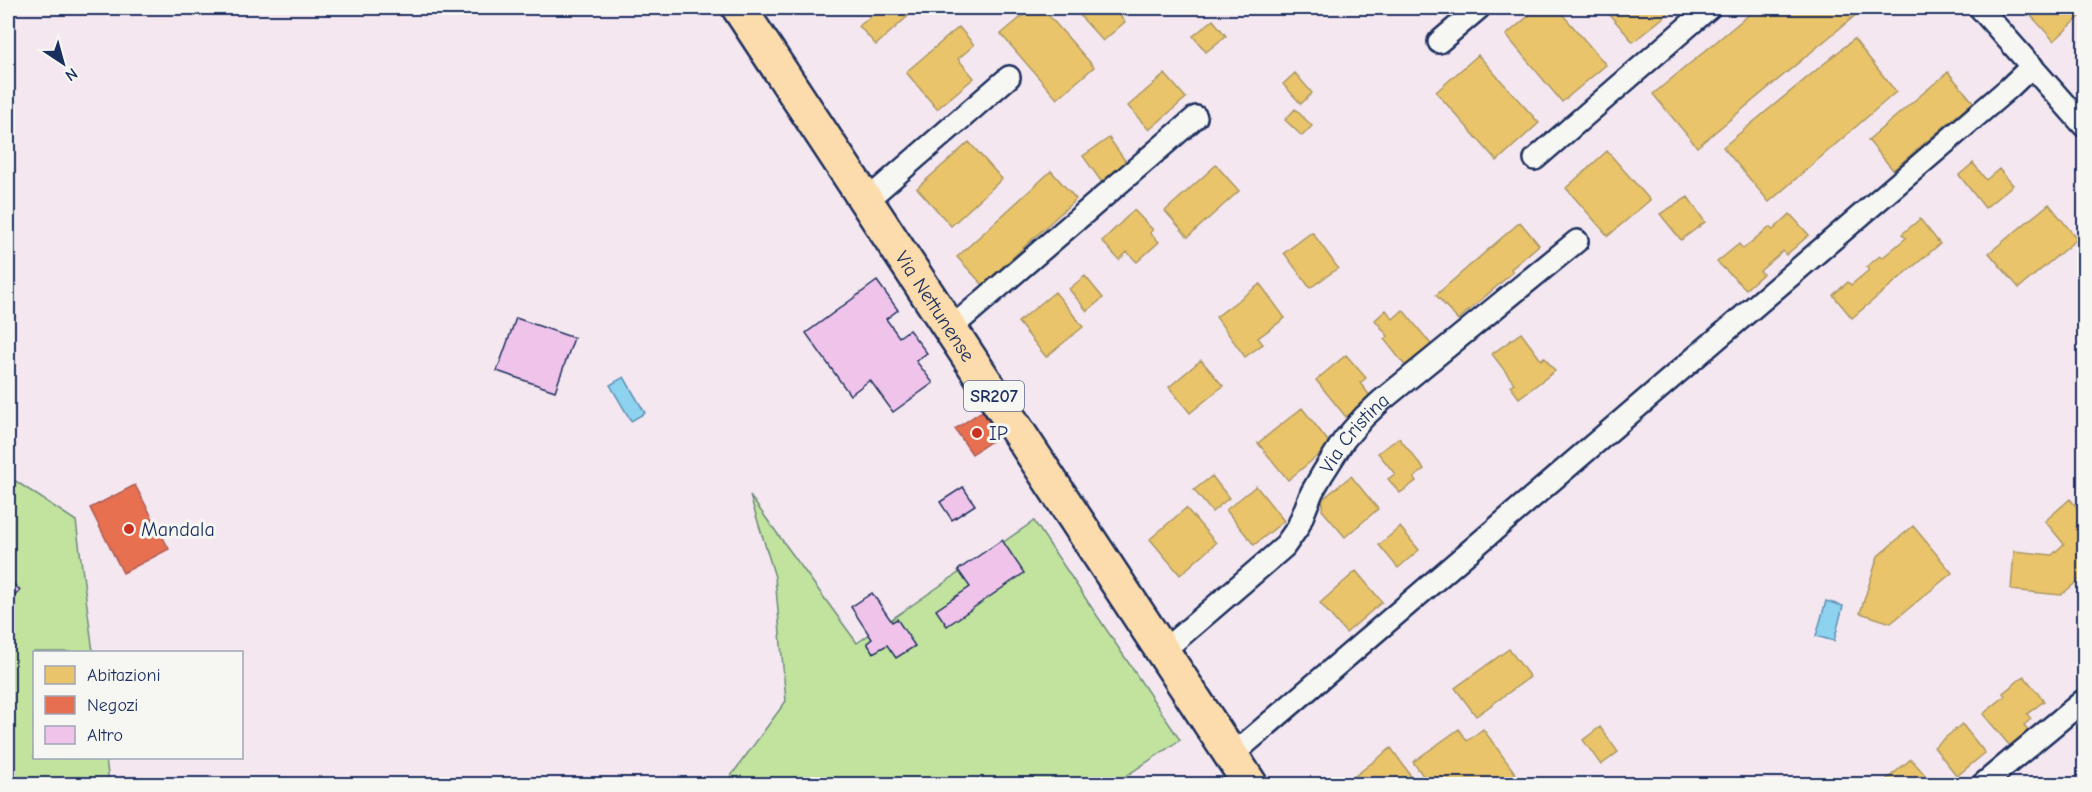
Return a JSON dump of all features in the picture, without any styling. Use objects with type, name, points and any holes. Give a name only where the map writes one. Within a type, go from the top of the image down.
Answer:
[{"type":"main road","name":"Via Nettunense","points":[[739,8],[1250,784]]},
{"type":"street","points":[[1439,42],[1479,8]]},
{"type":"street","points":[[1535,159],[1709,8]]},
{"type":"street","points":[[1980,8],[2085,126]]},
{"type":"street","points":[[1231,756],[2032,66]]},
{"type":"street","points":[[866,201],[1009,78]]},
{"type":"street","points":[[950,329],[1196,117]]},
{"type":"street","name":"Via Cristina","points":[[1162,652],[1284,547],[1298,527],[1312,492],[1335,453],[1371,411],[1577,240]]},
{"type":"street","points":[[1983,784],[2085,700]]},
{"type":"green space","points":[[8,476],[76,521],[93,651],[33,651],[33,759],[106,759],[109,784],[8,784]]},
{"type":"green space","points":[[750,496],[857,643],[1034,521],[1180,740],[1114,784],[725,784],[786,701],[775,577]]},
{"type":"water","points":[[624,377],[645,413],[631,421],[610,385]]},
{"type":"water","points":[[1826,601],[1843,606],[1834,641],[1816,636]]},
{"type":"building: Abitazioni","points":[[881,8],[917,8],[876,45],[859,26]]},
{"type":"building: Abitazioni","points":[[1032,8],[1042,8],[1094,67],[1057,99],[1001,34]]},
{"type":"building: Abitazioni","points":[[1073,8],[1129,8],[1120,16],[1125,22],[1103,41]]},
{"type":"building: Abitazioni","points":[[1538,8],[1557,8],[1606,65],[1562,102],[1506,35]]},
{"type":"building: Abitazioni","points":[[1604,8],[1675,8],[1633,42]]},
{"type":"building: Abitazioni","points":[[1757,8],[1852,8],[1857,14],[1697,147],[1653,94]]},
{"type":"building: Abitazioni","points":[[2084,8],[2084,13],[2054,41],[2025,9]]},
{"type":"building: Abitazioni","points":[[1213,20],[1226,36],[1206,52],[1193,36]]},
{"type":"building: Abitazioni","points":[[959,27],[974,45],[958,59],[974,78],[937,109],[906,72]]},
{"type":"building: Abitazioni","points":[[1854,39],[1896,92],[1769,202],[1723,147]]},
{"type":"building: Abitazioni","points":[[1478,55],[1539,123],[1497,161],[1436,92]]},
{"type":"building: Abitazioni","points":[[1948,72],[1973,102],[1893,170],[1868,140]]},
{"type":"building: Abitazioni","points":[[1295,73],[1312,93],[1301,104],[1283,84]]},
{"type":"building: Abitazioni","points":[[1165,74],[1186,98],[1149,130],[1128,106]]},
{"type":"building: Abitazioni","points":[[1295,109],[1312,126],[1302,136],[1285,120]]},
{"type":"building: Abitazioni","points":[[1109,138],[1129,166],[1103,184],[1083,156]]},
{"type":"building: Abitazioni","points":[[969,142],[1002,179],[951,226],[917,188]]},
{"type":"building: Abitazioni","points":[[1607,151],[1650,200],[1608,236],[1566,188]]},
{"type":"building: Abitazioni","points":[[1973,163],[1986,180],[1999,169],[2013,185],[1985,208],[1959,175]]},
{"type":"building: Abitazioni","points":[[1216,165],[1239,191],[1188,237],[1165,211]]},
{"type":"building: Abitazioni","points":[[1051,171],[1076,199],[983,285],[957,257]]},
{"type":"building: Abitazioni","points":[[1688,197],[1705,222],[1681,240],[1660,214]]},
{"type":"building: Abitazioni","points":[[2049,204],[2077,239],[2019,288],[1989,253]]},
{"type":"building: Abitazioni","points":[[1134,210],[1153,230],[1150,233],[1159,242],[1137,262],[1127,252],[1119,260],[1102,241]]},
{"type":"building: Abitazioni","points":[[1790,214],[1809,235],[1786,255],[1783,251],[1760,271],[1763,274],[1746,289],[1717,262],[1739,244],[1743,249],[1769,227],[1773,230]]},
{"type":"building: Abitazioni","points":[[1920,219],[1940,244],[1852,318],[1833,295],[1848,282],[1851,285],[1869,270],[1866,267],[1880,256],[1882,258],[1906,238],[1902,234]]},
{"type":"building: Abitazioni","points":[[1520,222],[1539,245],[1511,269],[1513,272],[1458,320],[1436,295]]},
{"type":"building: Abitazioni","points":[[1312,232],[1338,268],[1310,288],[1284,253]]},
{"type":"building: Abitazioni","points":[[1085,276],[1103,298],[1087,311],[1069,289]]},
{"type":"building: Abitazioni","points":[[1260,284],[1285,318],[1258,338],[1263,344],[1245,357],[1216,317]]},
{"type":"building: Abitazioni","points":[[1055,292],[1083,327],[1046,357],[1018,322]]},
{"type":"building: Abitazioni","points":[[1386,310],[1393,319],[1403,310],[1436,350],[1407,368],[1384,339],[1388,336],[1375,320]]},
{"type":"building: Abitazioni","points":[[1521,333],[1541,360],[1544,357],[1555,371],[1519,398],[1510,386],[1514,383],[1492,354]]},
{"type":"building: Abitazioni","points":[[1346,355],[1366,378],[1360,383],[1371,397],[1346,417],[1316,380]]},
{"type":"building: Abitazioni","points":[[1201,360],[1223,386],[1190,413],[1169,387]]},
{"type":"building: Abitazioni","points":[[1302,408],[1331,445],[1288,480],[1258,443]]},
{"type":"building: Abitazioni","points":[[1399,438],[1424,469],[1414,478],[1416,481],[1400,493],[1388,479],[1395,474],[1378,453]]},
{"type":"building: Abitazioni","points":[[1212,476],[1229,498],[1212,512],[1194,490]]},
{"type":"building: Abitazioni","points":[[1351,476],[1378,509],[1345,537],[1322,510],[1323,499]]},
{"type":"building: Abitazioni","points":[[1256,486],[1284,521],[1254,545],[1226,510]]},
{"type":"building: Abitazioni","points":[[2070,499],[2084,516],[2084,576],[2061,595],[2011,590],[2014,551],[2052,555],[2064,544],[2045,521]]},
{"type":"building: Abitazioni","points":[[1186,508],[1216,543],[1180,575],[1150,539]]},
{"type":"building: Abitazioni","points":[[1913,526],[1952,573],[1891,623],[1860,613],[1878,556]]},
{"type":"building: Abitazioni","points":[[1400,527],[1419,550],[1398,568],[1379,545]]},
{"type":"building: Abitazioni","points":[[1356,571],[1382,602],[1346,633],[1320,603]]},
{"type":"building: Abitazioni","points":[[1509,649],[1530,677],[1476,716],[1455,688]]},
{"type":"building: Abitazioni","points":[[2024,676],[2044,701],[2027,714],[2031,719],[2024,725],[2029,731],[2010,746],[1983,714],[2005,696],[2003,693]]},
{"type":"building: Abitazioni","points":[[1962,724],[1985,753],[1957,776],[1934,747]]},
{"type":"building: Abitazioni","points":[[1600,727],[1618,752],[1601,765],[1583,740]]},
{"type":"building: Abitazioni","points":[[1459,729],[1467,741],[1483,729],[1523,784],[1429,784],[1413,762]]},
{"type":"building: Abitazioni","points":[[1391,748],[1414,784],[1346,783]]},
{"type":"building: Abitazioni","points":[[1911,759],[1933,784],[1881,784]]},
{"type":"building: Negozi","name":"IP","points":[[982,411],[999,436],[972,454],[955,429]]},
{"type":"building: Negozi","name":"Mandala","points":[[135,485],[169,549],[123,573],[90,508]]},
{"type":"building: Altro","points":[[877,281],[898,310],[886,319],[899,337],[909,330],[927,353],[916,361],[933,383],[893,412],[870,380],[850,395],[806,333]]},
{"type":"building: Altro","points":[[516,318],[574,338],[555,391],[497,371]]},
{"type":"building: Altro","points":[[963,487],[975,505],[952,520],[940,502]]},
{"type":"building: Altro","points":[[1002,540],[1024,573],[947,626],[936,610],[970,587],[958,570]]},
{"type":"building: Altro","points":[[8,579],[20,590],[8,603]]},
{"type":"building: Altro","points":[[872,593],[892,622],[897,619],[915,646],[896,658],[887,645],[873,653],[867,643],[872,639],[851,607]]},
{"type":"place","name":"IP","points":[[977,433]]},
{"type":"place","name":"Mandala","points":[[129,529]]}]
